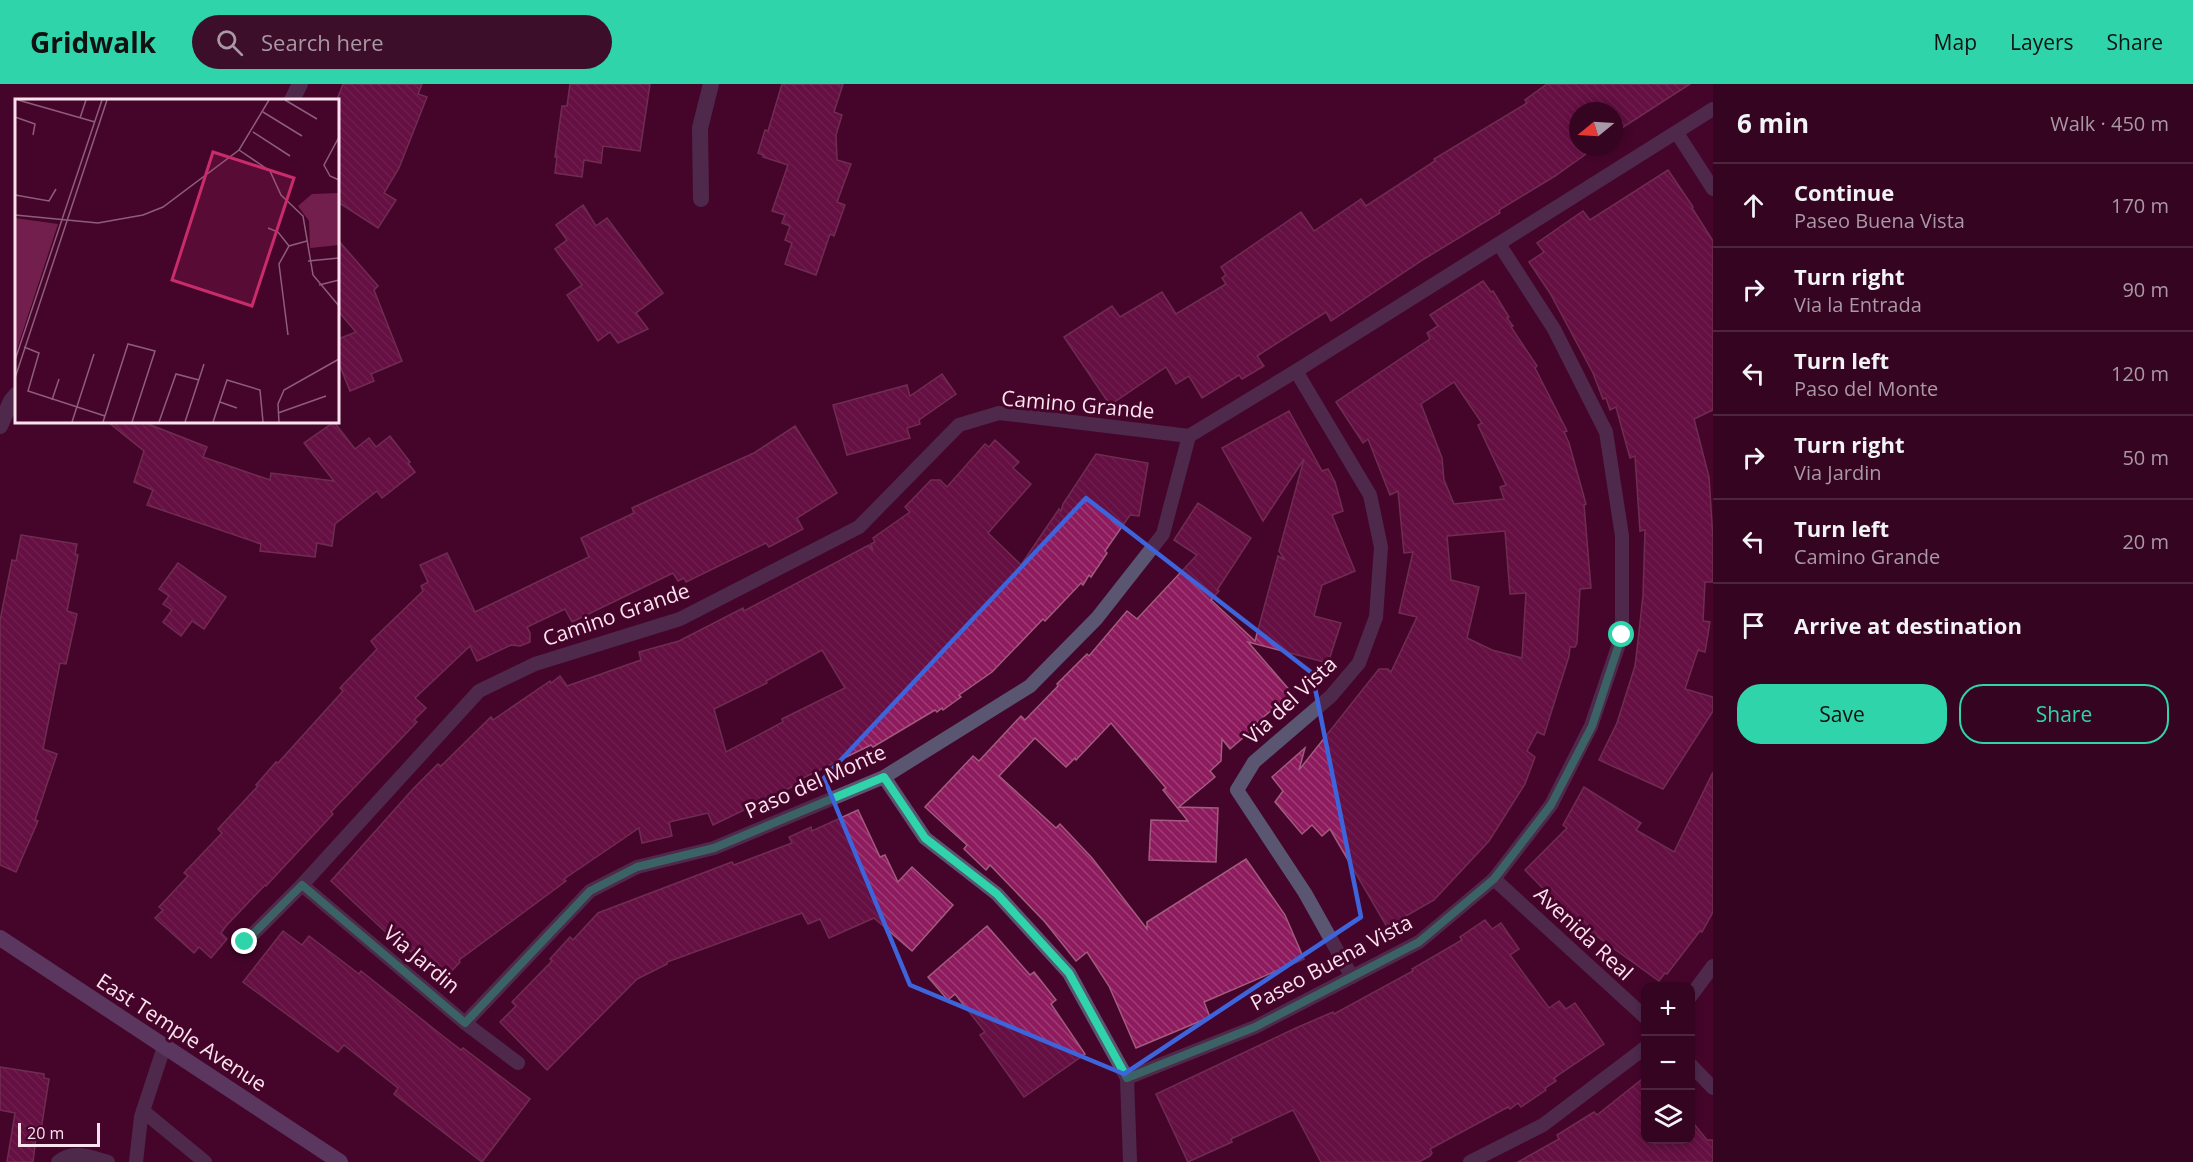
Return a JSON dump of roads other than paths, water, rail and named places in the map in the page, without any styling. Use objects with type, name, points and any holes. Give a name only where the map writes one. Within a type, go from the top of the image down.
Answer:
[{"type":"main road","name":"East Temple Avenue","points":[[2,942],[340,1162]]},
{"type":"street","points":[[292,99],[300,84]]},
{"type":"street","points":[[701,199],[700,128],[711,84]]},
{"type":"street","points":[[0,426],[15,396]]},
{"type":"lane","points":[[1189,436],[1713,109]]},
{"type":"lane","points":[[1677,133],[1713,189]]},
{"type":"lane","name":"Paseo Buena Vista","points":[[1127,1078],[1255,1027],[1419,942],[1494,879],[1551,805],[1592,726],[1622,635],[1622,536],[1605,432],[1554,329],[1499,243]]},
{"type":"lane","name":"Via del Vista","points":[[1296,371],[1370,495],[1381,547],[1376,617],[1359,663],[1331,696],[1254,762],[1237,790],[1305,893],[1352,977]]},
{"type":"lane","name":"Camino Grande","points":[[245,942],[302,885],[479,691],[535,664],[680,619],[859,526],[959,425],[999,413],[1189,436]]},
{"type":"lane","name":"Paso del Monte","points":[[465,1023],[590,891],[637,867],[714,848],[884,777],[1030,686],[1097,618],[1163,534],[1189,436]]},
{"type":"lane","points":[[884,777],[925,838],[997,894],[1069,973],[1127,1078],[1130,1162]]},
{"type":"lane","name":"Avenida Real","points":[[1494,879],[1641,1013]]},
{"type":"lane","name":"Via Jardin","points":[[302,885],[465,1023],[518,1063]]},
{"type":"lane","points":[[1695,990],[1713,966]]},
{"type":"lane","points":[[136,1162],[143,1111],[164,1047]]},
{"type":"lane","points":[[1470,1162],[1543,1125],[1641,1051]]},
{"type":"lane","points":[[1695,1069],[1713,1088]]},
{"type":"lane","points":[[143,1111],[205,1162]]},
{"type":"lane","points":[[58,1162],[81,1154],[108,1162]]}]
